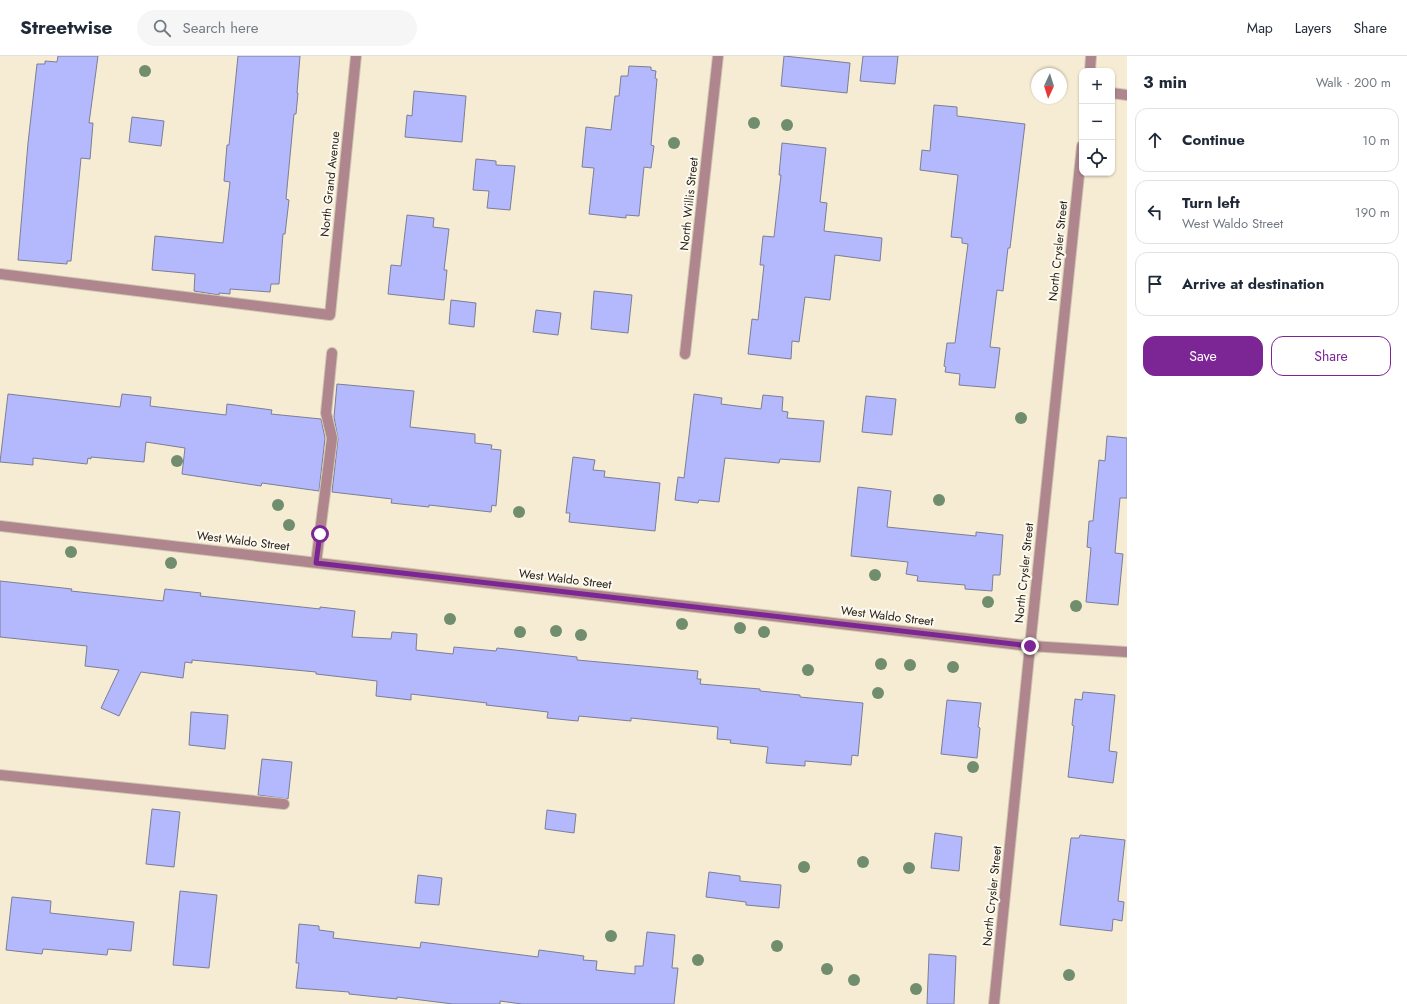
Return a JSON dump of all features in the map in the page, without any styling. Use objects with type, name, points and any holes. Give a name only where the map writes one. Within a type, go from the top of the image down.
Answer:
[{"type":"street","name":"North Grand Avenue","points":[[0,274],[330,315],[356,56]]},
{"type":"street","name":"North Willis Street","points":[[685,354],[718,56]]},
{"type":"street","points":[[1090,68],[1091,56]]},
{"type":"street","points":[[1115,94],[1127,96]]},
{"type":"street","name":"North Crysler Street","points":[[994,1004],[1079,175]]},
{"type":"street","points":[[316,563],[332,438],[326,413],[332,353]]},
{"type":"street","name":"West Waldo Street","points":[[0,526],[1030,646],[1127,652]]},
{"type":"street","points":[[0,775],[284,804]]},
{"type":"building","points":[[58,56],[98,56],[89,123],[93,123],[90,159],[81,158],[71,261],[67,261],[67,264],[18,260],[28,143],[37,64],[45,64],[45,61],[57,62]]},
{"type":"building","points":[[238,56],[300,56],[298,93],[296,114],[294,114],[286,199],[289,200],[285,234],[283,234],[279,284],[271,284],[270,292],[230,289],[230,294],[219,293],[219,295],[194,291],[195,274],[152,270],[155,236],[223,243],[230,182],[224,181]]},
{"type":"building","points":[[784,56],[850,63],[847,93],[781,86]]},
{"type":"building","points":[[863,56],[898,56],[895,84],[860,81]]},
{"type":"building","points":[[629,66],[651,67],[651,70],[656,71],[655,78],[657,79],[651,145],[654,146],[651,168],[644,167],[639,216],[626,215],[626,218],[589,214],[594,168],[582,167],[586,127],[611,130],[615,96],[619,96],[621,76],[628,76]]},
{"type":"building","points":[[414,91],[466,96],[462,142],[405,137],[407,115],[412,116]]},
{"type":"building","points":[[934,105],[957,107],[957,116],[1025,124],[1010,248],[1008,248],[1003,291],[997,290],[990,347],[1000,348],[995,388],[959,385],[960,374],[945,372],[946,367],[944,366],[947,343],[955,343],[968,244],[962,243],[962,238],[951,237],[958,175],[920,170],[922,150],[930,151]]},
{"type":"building","points":[[132,117],[164,121],[161,146],[129,142]]},
{"type":"building","points":[[782,143],[826,148],[820,202],[827,203],[824,231],[882,238],[880,261],[835,255],[830,300],[805,297],[799,342],[792,341],[791,359],[748,354],[752,319],[758,320],[764,265],[760,265],[763,236],[774,237],[781,175],[779,175]]},
{"type":"building","points":[[476,159],[496,161],[496,165],[515,166],[510,210],[487,208],[489,191],[473,190]]},
{"type":"building","points":[[407,215],[434,218],[433,227],[449,229],[444,270],[447,270],[444,300],[388,294],[391,265],[401,266]]},
{"type":"building","points":[[594,291],[632,295],[628,333],[591,329]]},
{"type":"building","points":[[451,300],[476,303],[474,327],[449,324]]},
{"type":"building","points":[[536,310],[561,313],[558,335],[533,332]]},
{"type":"building","points":[[337,384],[414,391],[410,427],[475,434],[475,443],[492,445],[491,449],[501,450],[496,506],[492,505],[491,512],[429,505],[429,507],[391,503],[392,499],[332,492],[338,439],[334,417]]},
{"type":"building","points":[[8,394],[120,407],[122,394],[151,397],[150,406],[226,415],[227,404],[272,410],[271,414],[321,419],[325,438],[319,491],[262,483],[261,486],[182,474],[185,448],[146,442],[144,462],[91,457],[91,459],[88,458],[87,464],[33,458],[33,465],[0,462]]},
{"type":"building","points":[[694,394],[722,398],[721,404],[761,409],[763,395],[783,397],[782,411],[788,412],[787,418],[824,421],[820,462],[780,459],[779,463],[725,458],[719,502],[699,500],[698,503],[675,500],[678,477],[684,478]]},
{"type":"building","points":[[866,396],[896,399],[892,435],[862,432]]},
{"type":"building","points":[[1107,436],[1127,438],[1127,498],[1120,498],[1115,553],[1123,554],[1118,605],[1086,602],[1091,548],[1087,547],[1089,521],[1093,521],[1099,460],[1105,461]]},
{"type":"building","points":[[573,457],[595,460],[593,470],[605,471],[604,477],[660,483],[655,531],[569,522],[570,513],[566,513]]},
{"type":"building","points":[[858,487],[891,491],[887,527],[976,536],[976,532],[1003,535],[1000,575],[993,575],[992,591],[965,589],[965,585],[917,581],[918,576],[906,574],[908,562],[851,556]]},
{"type":"building","points":[[0,581],[72,589],[71,591],[163,601],[165,589],[201,593],[200,596],[320,609],[320,607],[355,611],[352,637],[391,639],[392,632],[417,634],[416,650],[453,654],[454,647],[496,651],[497,648],[577,657],[577,660],[698,671],[697,679],[701,679],[700,684],[760,689],[760,691],[800,695],[800,697],[863,703],[858,756],[852,755],[851,765],[805,761],[805,766],[766,763],[768,747],[730,743],[731,740],[717,739],[718,727],[631,718],[631,721],[579,716],[578,721],[547,718],[548,712],[486,705],[487,703],[411,694],[411,700],[376,696],[377,681],[316,674],[316,672],[192,660],[192,663],[185,662],[183,678],[141,672],[119,716],[101,708],[119,670],[85,666],[87,646],[0,637]]},
{"type":"building","points":[[1083,692],[1115,695],[1109,751],[1117,752],[1113,783],[1068,777],[1074,726],[1072,725],[1075,699],[1082,700]]},
{"type":"building","points":[[947,700],[981,703],[978,727],[980,728],[977,758],[941,754]]},
{"type":"building","points":[[191,712],[228,715],[225,749],[189,745]]},
{"type":"building","points":[[262,759],[292,762],[288,799],[258,795]]},
{"type":"building","points":[[152,809],[180,812],[174,867],[146,864]]},
{"type":"building","points":[[547,810],[576,814],[574,833],[545,829]]},
{"type":"building","points":[[935,833],[962,837],[959,871],[931,868]]},
{"type":"building","points":[[1080,835],[1125,840],[1118,901],[1124,902],[1122,921],[1113,919],[1112,931],[1060,925],[1071,838],[1079,838]]},
{"type":"building","points":[[709,872],[740,876],[740,881],[781,885],[779,908],[746,905],[746,902],[706,897]]},
{"type":"building","points":[[418,875],[442,878],[439,905],[415,903]]},
{"type":"building","points":[[180,891],[217,895],[209,968],[173,965]]},
{"type":"building","points":[[12,897],[51,901],[50,913],[134,922],[131,951],[108,949],[107,955],[43,949],[42,954],[6,950]]},
{"type":"building","points":[[299,924],[319,926],[319,930],[334,932],[333,938],[420,948],[421,942],[538,957],[539,950],[584,956],[583,960],[597,961],[596,970],[635,974],[635,966],[643,966],[647,932],[675,935],[672,968],[678,968],[674,1004],[522,1004],[500,1001],[500,1004],[453,1004],[397,997],[397,999],[349,994],[349,992],[296,988],[299,963],[296,963]]},
{"type":"building","points":[[929,954],[956,956],[954,1004],[927,1004]]},
{"type":"route","points":[[320,534],[316,563],[1030,646]]}]
